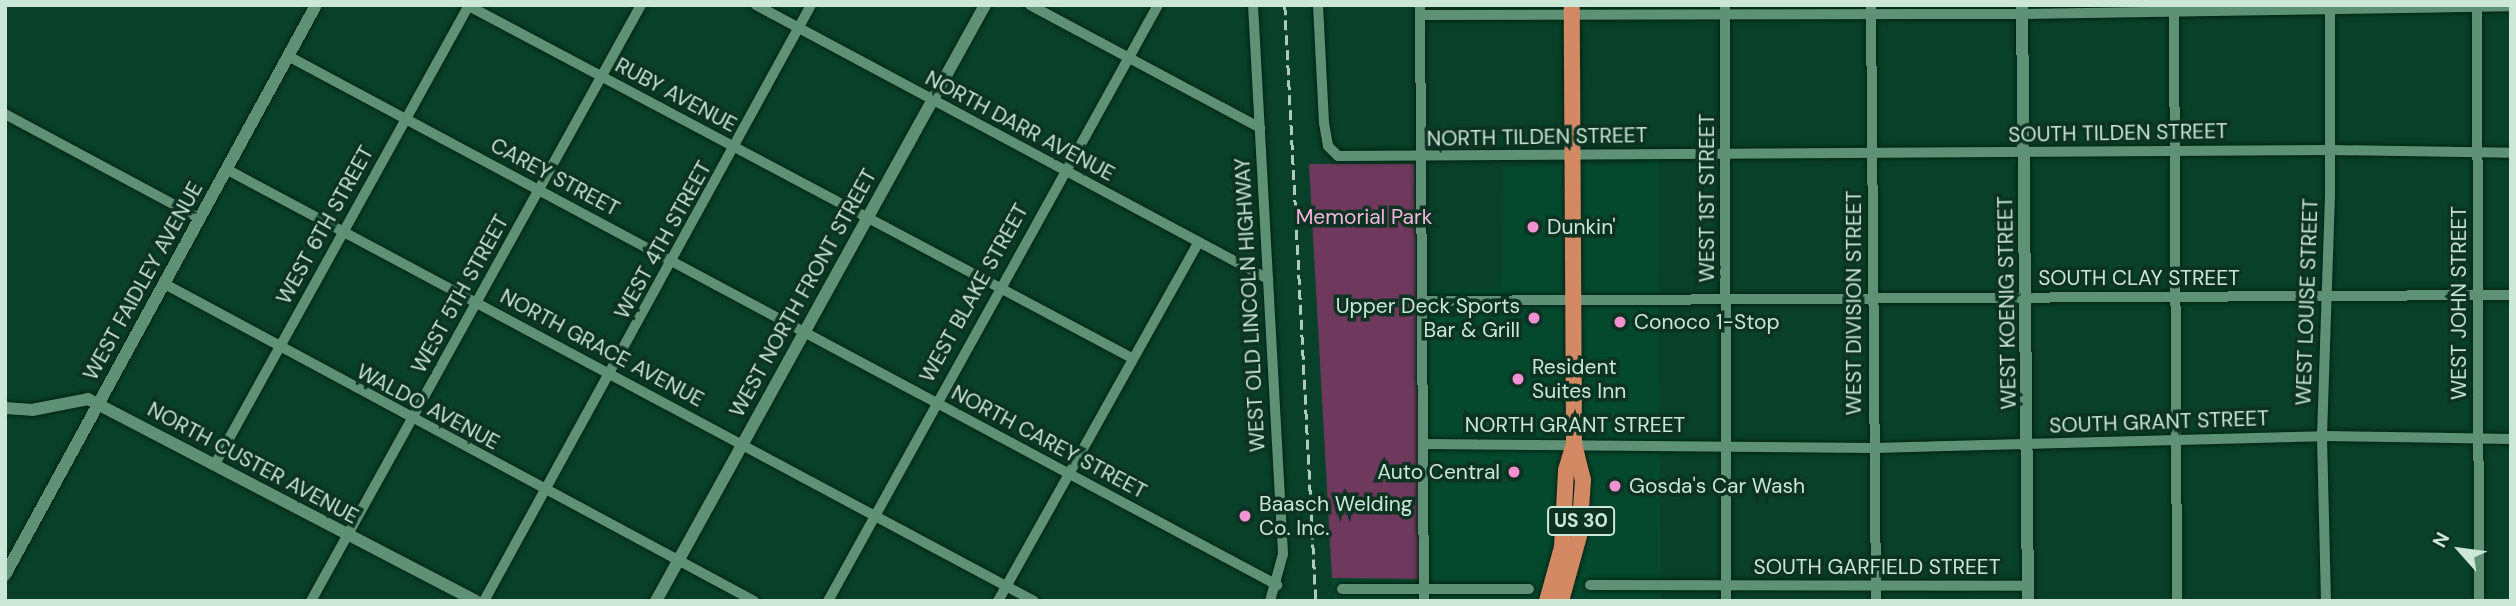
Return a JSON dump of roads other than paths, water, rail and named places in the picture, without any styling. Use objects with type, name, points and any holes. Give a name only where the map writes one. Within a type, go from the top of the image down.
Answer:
[{"type":"highway","name":"US 30","points":[[1558,597],[1566,470],[1574,444],[1572,9]]},
{"type":"street","name":"WEST FAIDLEY AVENUE","points":[[5,575],[316,5]]},
{"type":"street","name":"WEST 5TH STREET","points":[[311,601],[641,5]]},
{"type":"street","name":"NORTH DARR AVENUE","points":[[756,5],[1268,279]]},
{"type":"street","name":"WEST 4TH STREET","points":[[484,601],[673,262],[811,5]]},
{"type":"street","name":"WEST NORTH FRONT STREET","points":[[656,601],[985,5]]},
{"type":"street","points":[[1030,5],[1260,128]]},
{"type":"street","name":"WEST BLAKE STREET","points":[[828,601],[934,403],[1158,5]]},
{"type":"street","name":"WEST OLD LINCOLN HIGHWAY","points":[[1253,5],[1283,554],[1277,585],[1270,601]]},
{"type":"street","name":"NORTH TILDEN STREET","points":[[1318,5],[1328,146],[1338,156],[1422,158],[1726,154]]},
{"type":"street","name":"RUBY AVENUE","points":[[468,6],[1132,358]]},
{"type":"street","name":"WEST 6TH STREET","points":[[215,464],[468,6]]},
{"type":"street","name":"WEST LOUISE STREET","points":[[2326,601],[2322,436],[2330,150],[2330,6]]},
{"type":"street","name":"WEST JOHN STREET","points":[[2477,6],[2480,601]]},
{"type":"street","points":[[1424,601],[1420,10],[2511,6]]},
{"type":"street","points":[[2174,8],[2177,601]]},
{"type":"street","name":"WEST KOENIG STREET","points":[[2022,9],[2029,446],[2028,601]]},
{"type":"street","name":"WEST 1ST STREET","points":[[1725,10],[1726,601]]},
{"type":"street","name":"WEST DIVISION STREET","points":[[1871,10],[1876,601]]},
{"type":"street","name":"CAREY STREET","points":[[288,56],[804,332]]},
{"type":"street","points":[[5,114],[199,218]]},
{"type":"street","name":"SOUTH TILDEN STREET","points":[[1726,154],[1872,156],[2330,150],[2511,153]]},
{"type":"street","name":"NORTH GRACE AVENUE","points":[[226,169],[1034,601]]},
{"type":"street","points":[[998,601],[1066,474],[1199,242]]},
{"type":"street","name":"WALDO AVENUE","points":[[163,284],[545,492],[754,601]]},
{"type":"street","name":"SOUTH CLAY STREET","points":[[1424,301],[2511,295]]},
{"type":"street","name":"NORTH CAREY STREET","points":[[804,332],[1277,585]]},
{"type":"street","name":"NORTH CUSTER AVENUE","points":[[5,408],[32,410],[79,398],[98,403],[476,601]]},
{"type":"street","name":"SOUTH GRANT STREET","points":[[1726,444],[1874,448],[2029,446],[2322,436],[2511,439]]},
{"type":"street","name":"NORTH GRANT STREET","points":[[1424,444],[1726,444]]},
{"type":"street","name":"SOUTH GARFIELD STREET","points":[[1590,585],[1726,588],[2028,586]]},
{"type":"street","points":[[1342,589],[1529,589]]},
{"type":"railway","points":[[1285,5],[1316,601]]},
{"type":"place","name":"Dunkin'","points":[[1533,227]]},
{"type":"place","name":"Upper Deck Sports Bar & Grill","points":[[1534,318]]},
{"type":"place","name":"Conoco 1-Stop","points":[[1620,322]]},
{"type":"place","name":"Resident Suites Inn","points":[[1518,379]]},
{"type":"place","name":"Auto Central","points":[[1514,472]]},
{"type":"place","name":"Gosda's Car Wash","points":[[1615,486]]},
{"type":"place","name":"Baasch Welding Co. Inc.","points":[[1245,516]]},
{"type":"park label","name":"Memorial Park","points":[[1364,217]]}]
